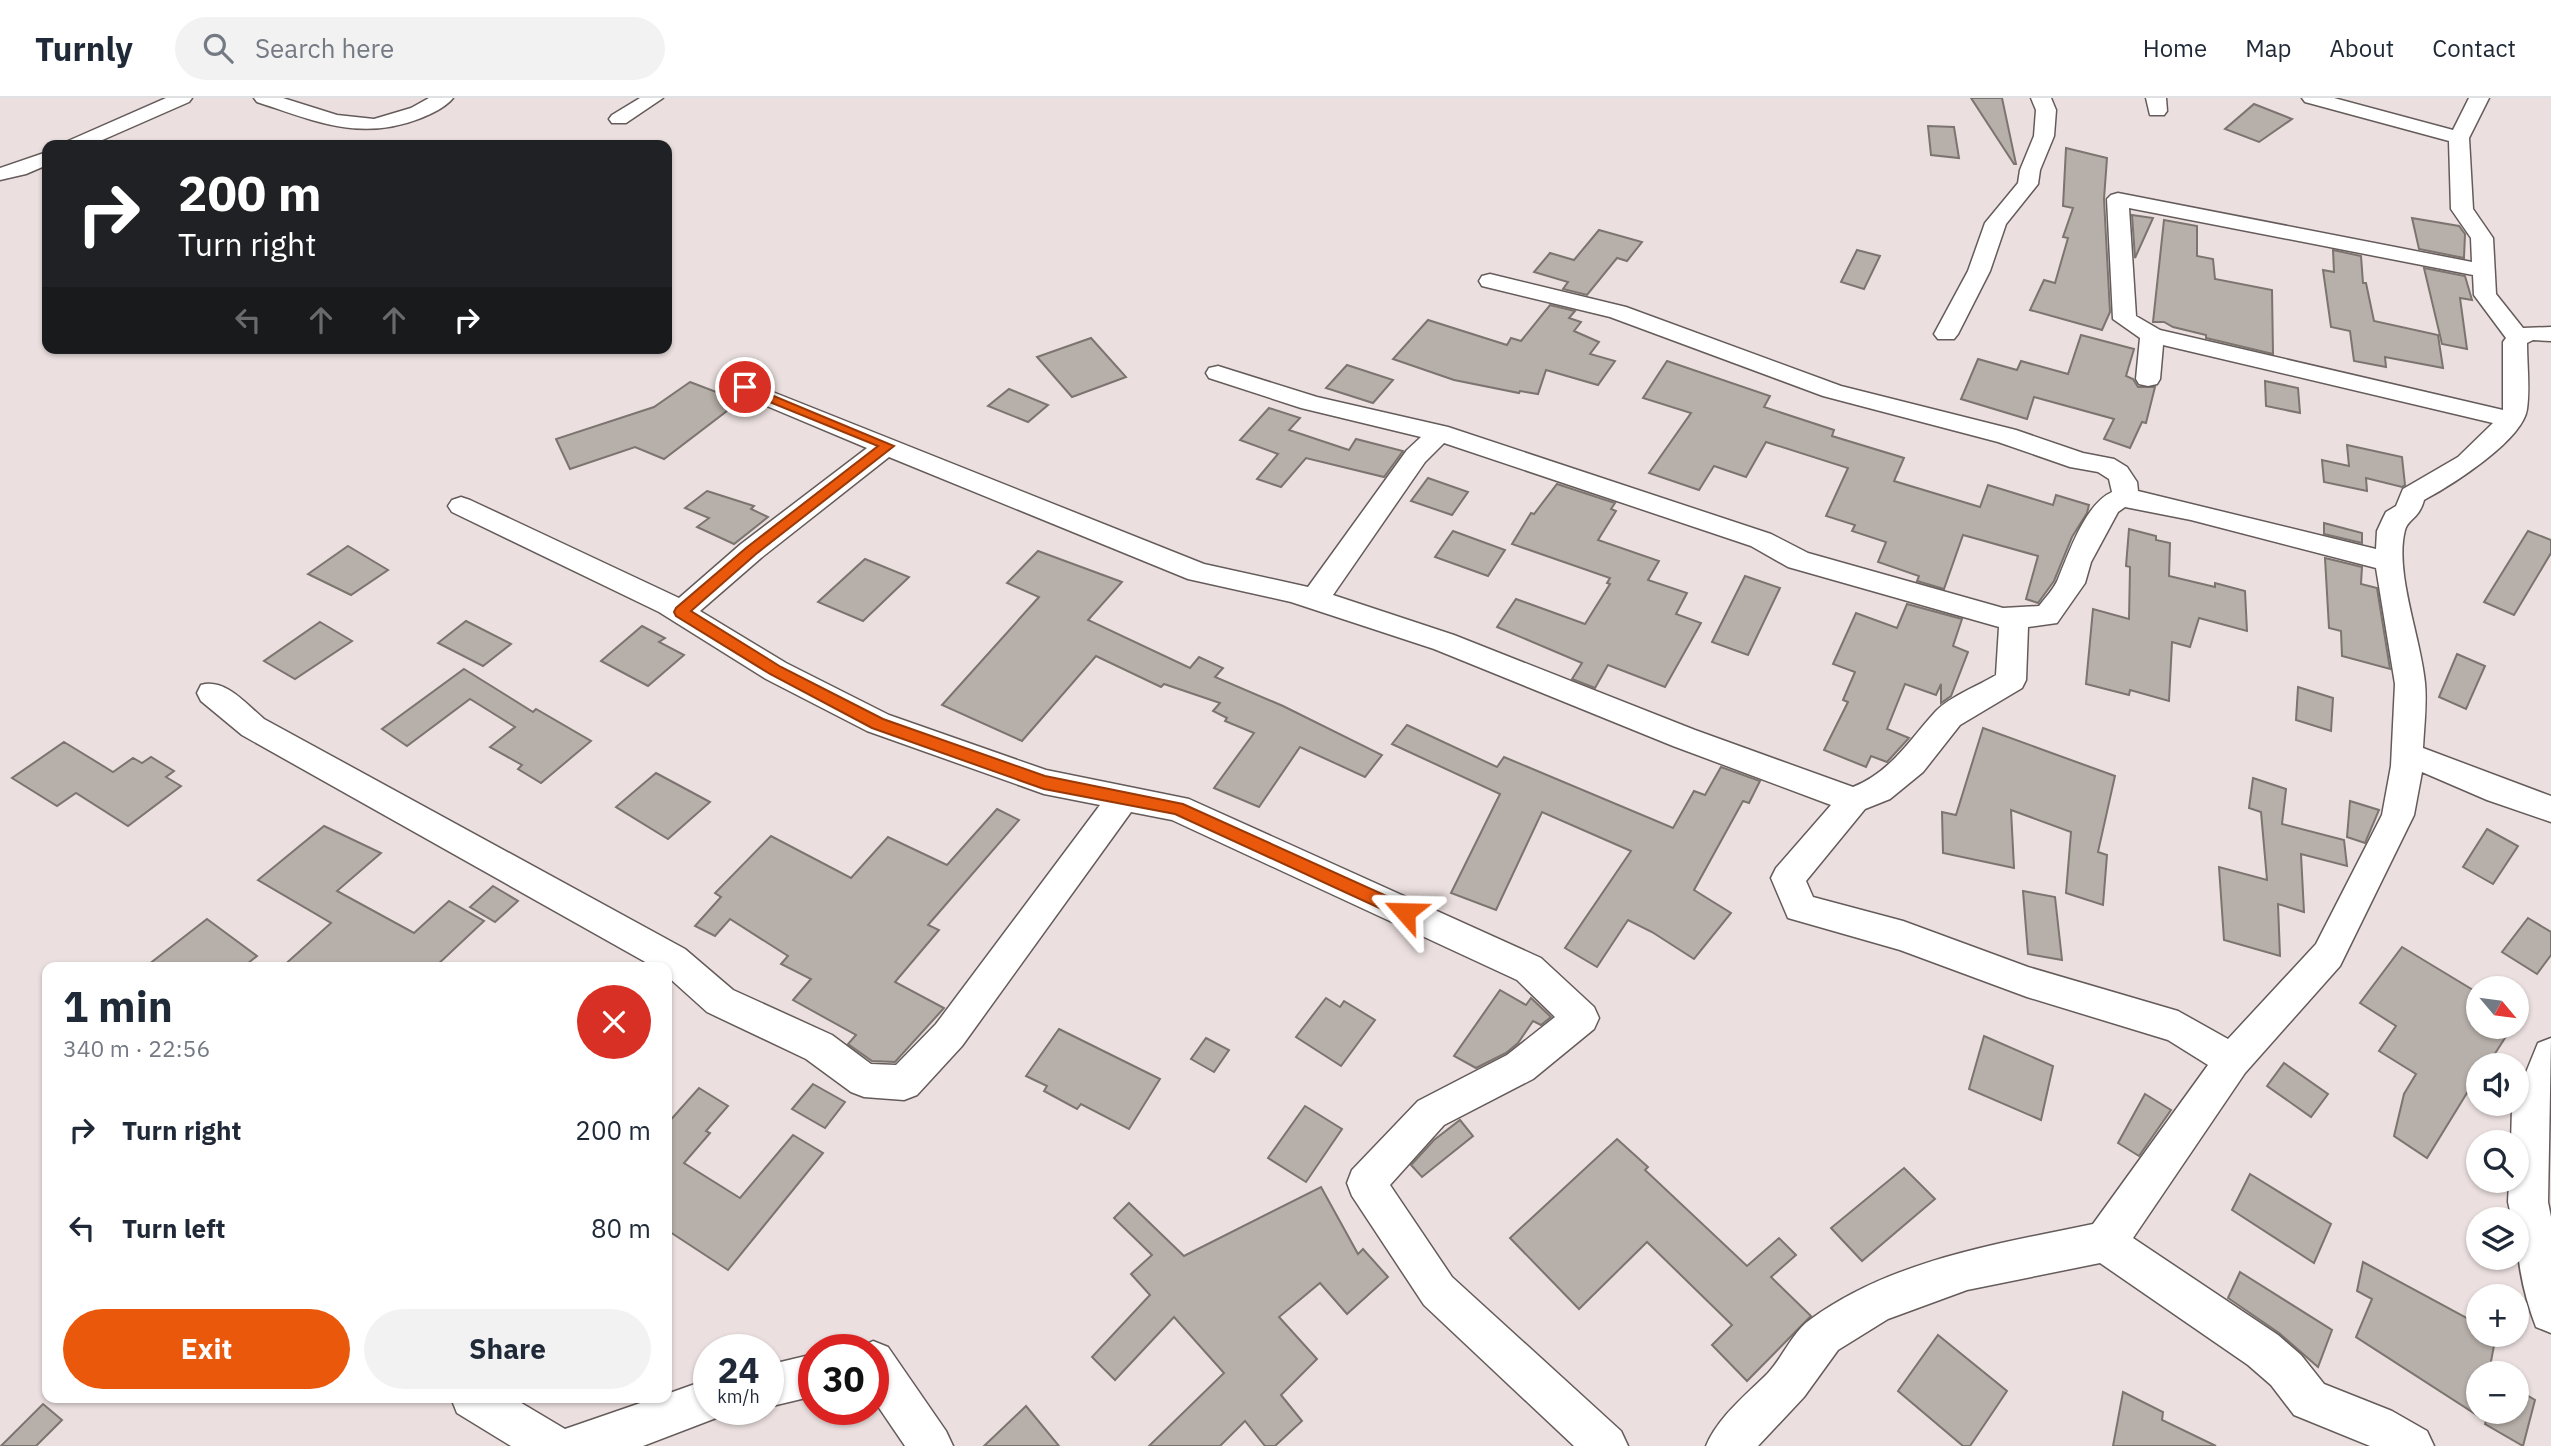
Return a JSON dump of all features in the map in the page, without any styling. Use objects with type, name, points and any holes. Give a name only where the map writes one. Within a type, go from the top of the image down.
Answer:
[{"type":"street","points":[[86,140],[182,98]]},
{"type":"street","points":[[264,98],[350,124],[374,126],[405,119],[443,98]]},
{"type":"street","points":[[619,119],[653,98]]},
{"type":"street","points":[[1946,334],[1979,271],[1996,223],[2028,184],[2030,170],[2043,136],[2046,110],[2041,98]]},
{"type":"street","points":[[2312,98],[2459,138]]},
{"type":"street","points":[[2479,98],[2459,138],[2462,209],[2482,238],[2485,295],[2535,336]]},
{"type":"street","points":[[0,174],[19,170],[42,160]]},
{"type":"street","points":[[2484,271],[2118,199],[2125,319],[2152,335],[2512,420]]},
{"type":"street","points":[[1490,281],[1618,312],[1832,391],[2007,436],[2079,461],[2105,465],[2118,473],[2124,482],[2126,498]]},
{"type":"street","points":[[2148,379],[2152,335]]},
{"type":"street","points":[[1728,1446],[1789,1382],[1823,1335],[1876,1303],[1967,1270],[2104,1242],[2118,1226],[2232,1061],[2328,955],[2398,815],[2407,766],[2410,684],[2389,561],[2391,531],[2396,518],[2408,511],[2412,495],[2464,467],[2512,420],[2515,410],[2515,342],[2535,336]]},
{"type":"street","points":[[1218,373],[1310,403],[1439,433],[1761,540],[1798,560],[2003,618],[2048,616],[2071,583],[2077,562],[2108,506],[2119,499],[2126,498],[2193,511],[2389,561]]},
{"type":"street","points":[[745,387],[969,481],[1198,572],[1315,599],[1444,642],[1684,738],[1854,800]]},
{"type":"street","points":[[1315,599],[1416,456],[1439,433]]},
{"type":"street","points":[[681,612],[751,551],[887,446]]},
{"type":"street","points":[[461,506],[681,612],[776,671],[878,723],[1044,782],[1178,808],[1529,969],[1581,1018],[1520,1068],[1430,1113],[1366,1183],[1438,1291],[1606,1446]]},
{"type":"street","points":[[2014,618],[2011,680],[1949,717],[1912,762],[1879,790],[1854,800],[1788,878],[1800,908],[1903,936],[2027,982],[2178,1027],[2232,1061]]},
{"type":"street","points":[[212,693],[253,727],[673,960],[720,1001],[819,1047],[864,1080],[904,1083],[949,1035],[1122,798]]},
{"type":"street","points":[[2421,759],[2498,791],[2551,808]]},
{"type":"street","points":[[2551,1055],[2531,1108],[2540,1147],[2528,1202],[2551,1312]]},
{"type":"street","points":[[2104,1242],[2263,1350],[2286,1370],[2309,1399],[2377,1426],[2412,1446]]},
{"type":"street","points":[[889,1385],[931,1446]]},
{"type":"street","points":[[480,1403],[552,1446]]},
{"type":"street","points":[[578,1446],[693,1406]]},
{"type":"building","points":[[1971,98],[2002,98],[2016,164],[2014,164]]},
{"type":"building","points":[[2254,104],[2292,119],[2259,142],[2225,129]]},
{"type":"building","points":[[1928,126],[1954,127],[1959,158],[1931,155]]},
{"type":"building","points":[[2066,148],[2107,158],[2104,199],[2110,312],[2102,330],[2030,310],[2044,280],[2055,283],[2068,238],[2063,237],[2073,208],[2063,206]]},
{"type":"building","points":[[2132,215],[2153,218],[2135,258]]},
{"type":"building","points":[[2412,218],[2459,226],[2465,234],[2464,258],[2419,249]]},
{"type":"building","points":[[2164,220],[2197,226],[2197,256],[2213,259],[2215,279],[2272,290],[2273,354],[2206,338],[2206,335],[2173,327],[2164,322],[2153,322]]},
{"type":"building","points":[[1599,230],[1642,242],[1627,261],[1617,258],[1587,295],[1563,289],[1568,282],[1534,272],[1550,253],[1574,260]]},
{"type":"building","points":[[1857,250],[1880,256],[1864,289],[1841,282]]},
{"type":"building","points":[[2333,250],[2361,256],[2363,283],[2366,283],[2374,321],[2438,335],[2443,368],[2385,357],[2386,367],[2354,361],[2350,331],[2331,327],[2323,270],[2334,272]]},
{"type":"building","points":[[2424,268],[2465,276],[2472,300],[2460,298],[2467,349],[2442,344]]},
{"type":"building","points":[[1550,305],[1575,311],[1569,318],[1581,322],[1574,331],[1599,342],[1590,354],[1615,361],[1598,385],[1546,370],[1538,394],[1519,393],[1454,380],[1393,359],[1428,320],[1507,345],[1511,338],[1521,341]]},
{"type":"building","points":[[2081,335],[2134,349],[2126,376],[2133,379],[2138,387],[2155,387],[2146,423],[2142,422],[2130,448],[2104,439],[2114,419],[2034,397],[2027,419],[1961,399],[1978,359],[2017,370],[2021,361],[2068,374]]},
{"type":"building","points":[[1091,338],[1126,377],[1072,397],[1037,357]]},
{"type":"building","points":[[1667,361],[1770,396],[1764,407],[1834,430],[1832,436],[1904,458],[1894,481],[1980,507],[1988,485],[2053,505],[2056,495],[2089,505],[2087,513],[2072,537],[2054,581],[2038,603],[2026,599],[2038,556],[1963,535],[1944,589],[1917,581],[1919,576],[1878,562],[1886,542],[1852,531],[1855,525],[1826,516],[1848,468],[1766,442],[1746,477],[1714,466],[1699,490],[1649,473],[1691,413],[1643,398]]},
{"type":"building","points":[[1347,365],[1393,380],[1373,403],[1326,388]]},
{"type":"building","points":[[2265,381],[2298,388],[2300,413],[2266,406]]},
{"type":"building","points":[[690,382],[740,401],[664,459],[635,447],[570,469],[556,439],[654,407]]},
{"type":"building","points":[[1009,389],[1048,405],[1028,422],[988,406]]},
{"type":"building","points":[[1269,408],[1300,418],[1289,430],[1349,450],[1356,439],[1403,451],[1384,477],[1306,458],[1281,487],[1257,479],[1278,454],[1240,440]]},
{"type":"building","points":[[2347,445],[2402,457],[2405,485],[2402,487],[2366,478],[2367,491],[2324,482],[2322,460],[2349,466]]},
{"type":"building","points":[[1428,478],[1468,492],[1452,515],[1411,501]]},
{"type":"building","points":[[1557,484],[1615,503],[1611,509],[1616,511],[1598,540],[1659,561],[1648,580],[1687,593],[1676,614],[1701,623],[1665,687],[1608,665],[1595,688],[1572,679],[1582,663],[1497,627],[1516,599],[1585,624],[1610,584],[1607,583],[1610,578],[1512,544],[1531,513],[1534,514]]},
{"type":"building","points":[[707,491],[754,506],[751,509],[768,517],[734,544],[697,527],[709,518],[685,508]]},
{"type":"building","points":[[2324,523],[2362,533],[2362,543],[2324,534]]},
{"type":"building","points":[[2129,529],[2156,536],[2156,540],[2170,543],[2169,576],[2245,591],[2247,631],[2199,618],[2190,647],[2172,642],[2169,701],[2130,690],[2129,695],[2086,684],[2093,609],[2129,619],[2130,567],[2126,566]]},
{"type":"building","points":[[1453,531],[1505,550],[1488,576],[1435,557]]},
{"type":"building","points":[[2528,531],[2551,540],[2551,553],[2514,615],[2484,602]]},
{"type":"building","points":[[348,546],[388,570],[351,595],[308,574]]},
{"type":"building","points":[[1038,551],[1122,582],[1088,620],[1190,668],[1199,657],[1223,668],[1215,677],[1283,706],[1382,755],[1365,777],[1300,747],[1259,807],[1214,788],[1254,733],[1225,721],[1227,718],[1213,711],[1220,703],[1164,684],[1161,687],[1096,656],[1022,741],[942,705],[1039,597],[1007,583]]},
{"type":"building","points":[[2325,558],[2362,567],[2361,584],[2377,588],[2390,669],[2342,656],[2341,631],[2329,628]]},
{"type":"building","points":[[865,559],[909,577],[863,621],[818,602]]},
{"type":"building","points":[[1745,576],[1780,588],[1748,655],[1712,642]]},
{"type":"building","points":[[1907,604],[1962,619],[1953,646],[1968,652],[1951,696],[1941,703],[1941,684],[1936,695],[1905,684],[1887,729],[1909,738],[1887,762],[1871,756],[1866,767],[1824,750],[1848,702],[1843,700],[1855,672],[1833,664],[1856,613],[1897,628]]},
{"type":"building","points":[[466,621],[511,644],[483,666],[438,643]]},
{"type":"building","points":[[320,622],[352,641],[295,679],[264,661]]},
{"type":"building","points":[[642,626],[665,638],[659,642],[684,655],[648,686],[601,661]]},
{"type":"building","points":[[2457,654],[2485,666],[2466,709],[2439,697]]},
{"type":"building","points":[[464,669],[533,712],[536,709],[591,741],[541,783],[518,769],[522,765],[490,747],[515,727],[470,699],[407,746],[382,729]]},
{"type":"building","points":[[2298,687],[2333,698],[2331,731],[2296,720]]},
{"type":"building","points":[[1407,725],[1497,767],[1504,757],[1673,828],[1694,791],[1705,795],[1721,767],[1760,781],[1749,803],[1743,801],[1694,890],[1731,913],[1694,959],[1628,920],[1597,967],[1565,948],[1631,851],[1542,812],[1496,910],[1451,893],[1500,794],[1392,744]]},
{"type":"building","points":[[1983,728],[2115,776],[2098,852],[2107,855],[2103,905],[2066,893],[2071,832],[2011,810],[2014,868],[1943,853],[1942,812],[1956,815]]},
{"type":"building","points":[[64,742],[113,772],[133,758],[142,763],[151,757],[174,771],[166,777],[181,786],[128,826],[76,793],[57,806],[12,778]]},
{"type":"building","points":[[656,773],[710,802],[668,839],[616,807]]},
{"type":"building","points":[[2253,778],[2286,789],[2282,824],[2344,840],[2347,866],[2301,854],[2304,912],[2278,904],[2280,956],[2224,940],[2219,867],[2267,880],[2261,812],[2249,808]]},
{"type":"building","points":[[2350,801],[2379,810],[2365,843],[2347,837]]},
{"type":"building","points":[[997,809],[1019,820],[928,925],[939,930],[895,982],[944,1008],[895,1062],[872,1061],[848,1044],[856,1035],[793,1000],[811,979],[781,964],[788,956],[730,919],[715,936],[695,926],[721,897],[715,893],[771,836],[851,878],[888,837],[947,865]]},
{"type":"building","points":[[324,826],[381,853],[337,891],[414,933],[449,901],[484,921],[440,962],[288,962],[331,923],[258,880]]},
{"type":"building","points":[[2487,829],[2518,846],[2493,884],[2463,867]]},
{"type":"building","points":[[493,886],[518,901],[495,922],[470,907]]},
{"type":"building","points":[[2023,891],[2055,897],[2062,960],[2028,954]]},
{"type":"building","points":[[2528,918],[2551,932],[2551,955],[2537,974],[2502,952]]},
{"type":"building","points":[[207,919],[257,956],[250,962],[152,962]]},
{"type":"building","points":[[2402,947],[2466,986],[2466,1040],[2504,1040],[2495,1053],[2466,1053],[2466,1095],[2427,1158],[2394,1136],[2404,1094],[2416,1074],[2379,1051],[2396,1026],[2360,1003]]},
{"type":"building","points":[[1500,990],[1526,1005],[1531,998],[1551,1017],[1541,1025],[1533,1021],[1518,1043],[1506,1053],[1476,1068],[1454,1056]]},
{"type":"building","points":[[1326,998],[1340,1007],[1344,1001],[1375,1020],[1341,1066],[1296,1037]]},
{"type":"building","points":[[1059,1029],[1160,1079],[1129,1129],[1081,1104],[1077,1109],[1044,1091],[1047,1086],[1026,1076]]},
{"type":"building","points":[[1984,1036],[2053,1066],[2041,1120],[1969,1089]]},
{"type":"building","points":[[1206,1038],[1229,1050],[1214,1072],[1191,1059]]},
{"type":"building","points":[[2284,1063],[2328,1094],[2311,1117],[2267,1086]]},
{"type":"building","points":[[813,1084],[845,1102],[825,1128],[792,1109]]},
{"type":"building","points":[[699,1088],[728,1106],[706,1131],[710,1133],[684,1163],[740,1198],[793,1135],[823,1153],[728,1270],[672,1233],[672,1118]]},
{"type":"building","points":[[2145,1094],[2171,1110],[2139,1156],[2118,1143]]},
{"type":"building","points":[[1305,1106],[1342,1129],[1306,1182],[1268,1158]]},
{"type":"building","points":[[1460,1120],[1473,1136],[1422,1177],[1411,1165],[1434,1140]]},
{"type":"building","points":[[1617,1139],[1648,1167],[1645,1170],[1747,1266],[1779,1238],[1796,1255],[1771,1277],[1811,1316],[1747,1381],[1712,1345],[1732,1325],[1647,1242],[1579,1309],[1510,1238]]},
{"type":"building","points":[[1904,1168],[1935,1199],[1862,1261],[1831,1228]]},
{"type":"building","points":[[2250,1174],[2331,1224],[2314,1263],[2232,1210]]},
{"type":"building","points":[[1321,1187],[1358,1254],[1363,1249],[1388,1277],[1347,1314],[1320,1283],[1279,1317],[1317,1359],[1281,1395],[1302,1421],[1275,1446],[1265,1446],[1245,1421],[1220,1446],[1149,1446],[1224,1373],[1174,1317],[1115,1380],[1092,1357],[1150,1295],[1131,1274],[1152,1255],[1114,1218],[1129,1203],[1184,1256]]},
{"type":"building","points":[[2363,1262],[2466,1318],[2466,1347],[2494,1347],[2491,1361],[2466,1361],[2466,1408],[2356,1337],[2372,1299],[2357,1291]]},
{"type":"building","points":[[2240,1272],[2332,1330],[2318,1367],[2279,1333],[2228,1298]]},
{"type":"building","points":[[1938,1335],[2007,1391],[1970,1446],[1963,1446],[1898,1391]]},
{"type":"building","points":[[2123,1392],[2163,1412],[2162,1420],[2216,1446],[2113,1446]]},
{"type":"building","points":[[2529,1397],[2535,1400],[2529,1423]]},
{"type":"building","points":[[43,1404],[62,1420],[36,1446],[1,1446]]},
{"type":"building","points":[[1026,1406],[1059,1446],[984,1446]]},
{"type":"building","points":[[2485,1424],[2529,1424],[2523,1446]]},
{"type":"route","points":[[745,387],[887,446],[751,551],[681,612],[776,671],[878,723],[1044,782],[1178,808],[1405,912]]}]
